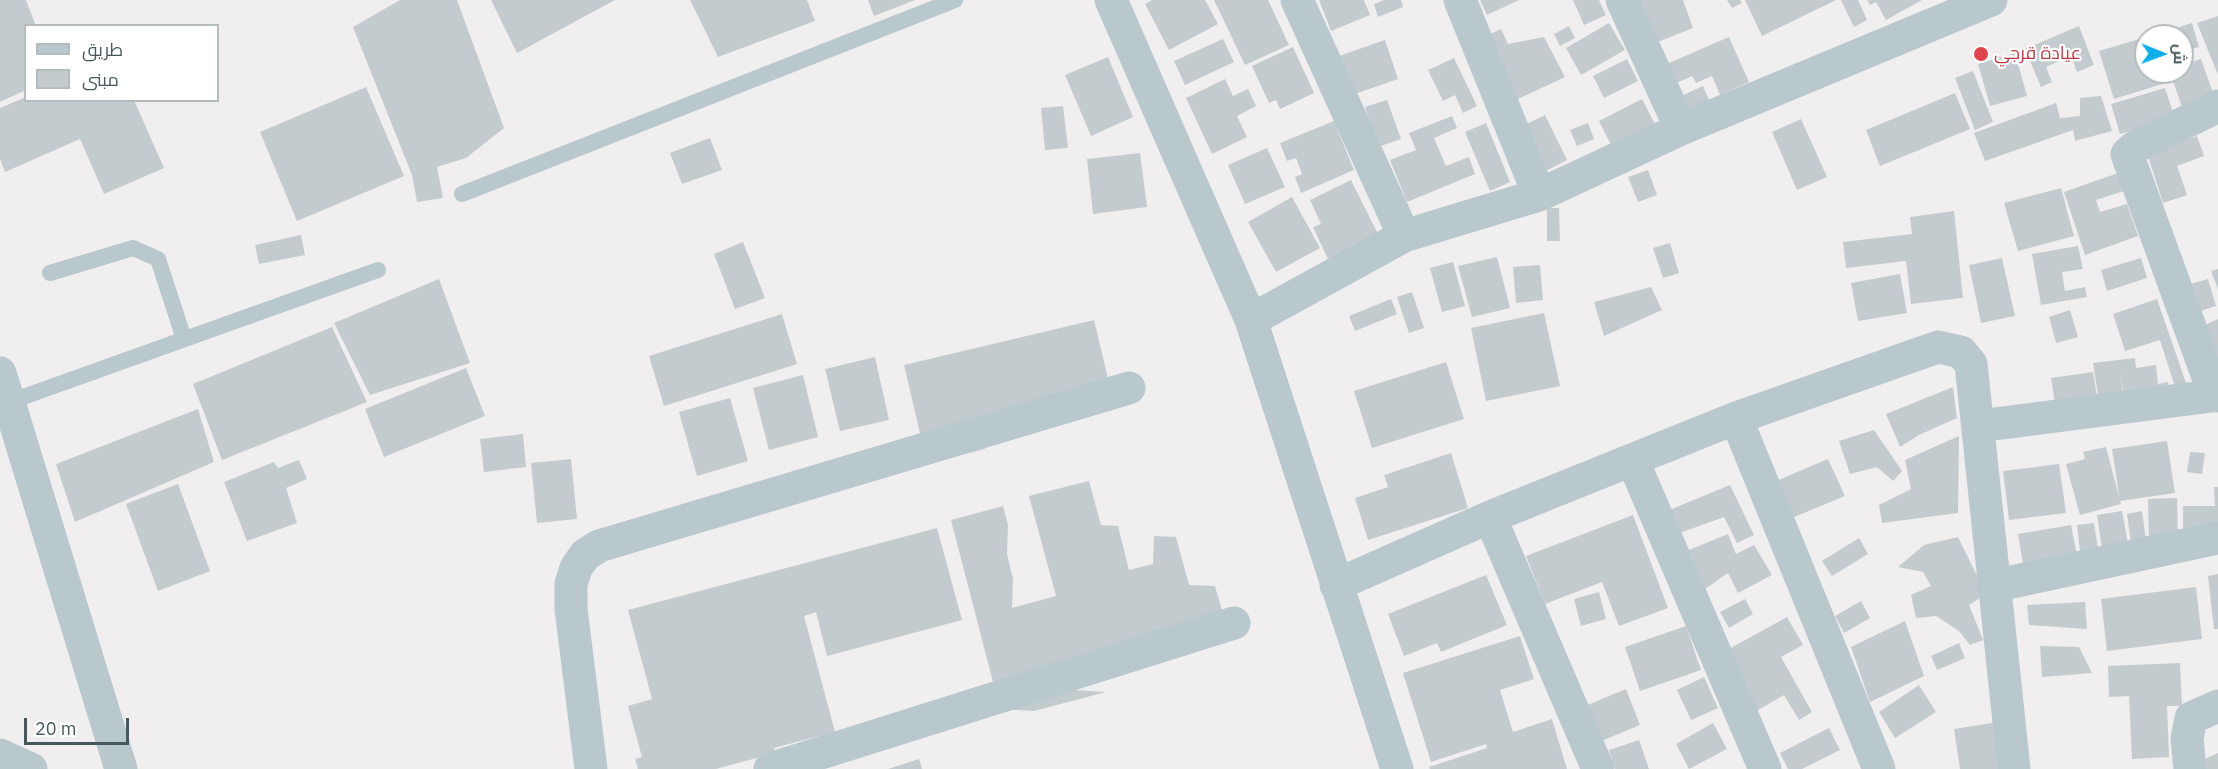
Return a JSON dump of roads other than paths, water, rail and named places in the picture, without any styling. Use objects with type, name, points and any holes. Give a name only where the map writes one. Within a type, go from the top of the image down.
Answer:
[{"type":"street","points":[[1111,0],[1251,320],[1397,769]]},
{"type":"street","points":[[1297,0],[1404,236]]},
{"type":"street","points":[[1460,0],[1539,195]]},
{"type":"street","points":[[1622,0],[1681,129]]},
{"type":"street","points":[[1251,320],[1404,236],[1539,195],[1681,129],[1991,0]]},
{"type":"street","points":[[1979,426],[2217,396],[2127,154],[2135,147],[2218,106]]},
{"type":"street","points":[[1336,585],[1490,517],[1736,418],[1938,347],[1961,351],[1971,363],[1979,426],[1993,586],[2014,769]]},
{"type":"street","points":[[4,387],[121,769]]},
{"type":"street","points":[[591,769],[571,609],[571,584],[576,568],[585,555],[599,546],[1129,388]]},
{"type":"street","points":[[1736,418],[1879,769]]},
{"type":"street","points":[[1633,461],[1765,769]]},
{"type":"street","points":[[1490,517],[1598,769]]},
{"type":"street","points":[[1993,586],[2218,538]]},
{"type":"street","points":[[770,769],[1234,623]]},
{"type":"street","points":[[2190,769],[2187,739],[2191,718],[2218,706]]},
{"type":"street","points":[[0,755],[31,769]]},
{"type":"lane","points":[[462,194],[955,0]]},
{"type":"lane","points":[[50,273],[133,248],[158,259],[184,339]]},
{"type":"lane","points":[[4,387],[184,339],[378,270]]},
{"type":"place","name":"عيادة قرجي","points":[[1981,54]]}]
